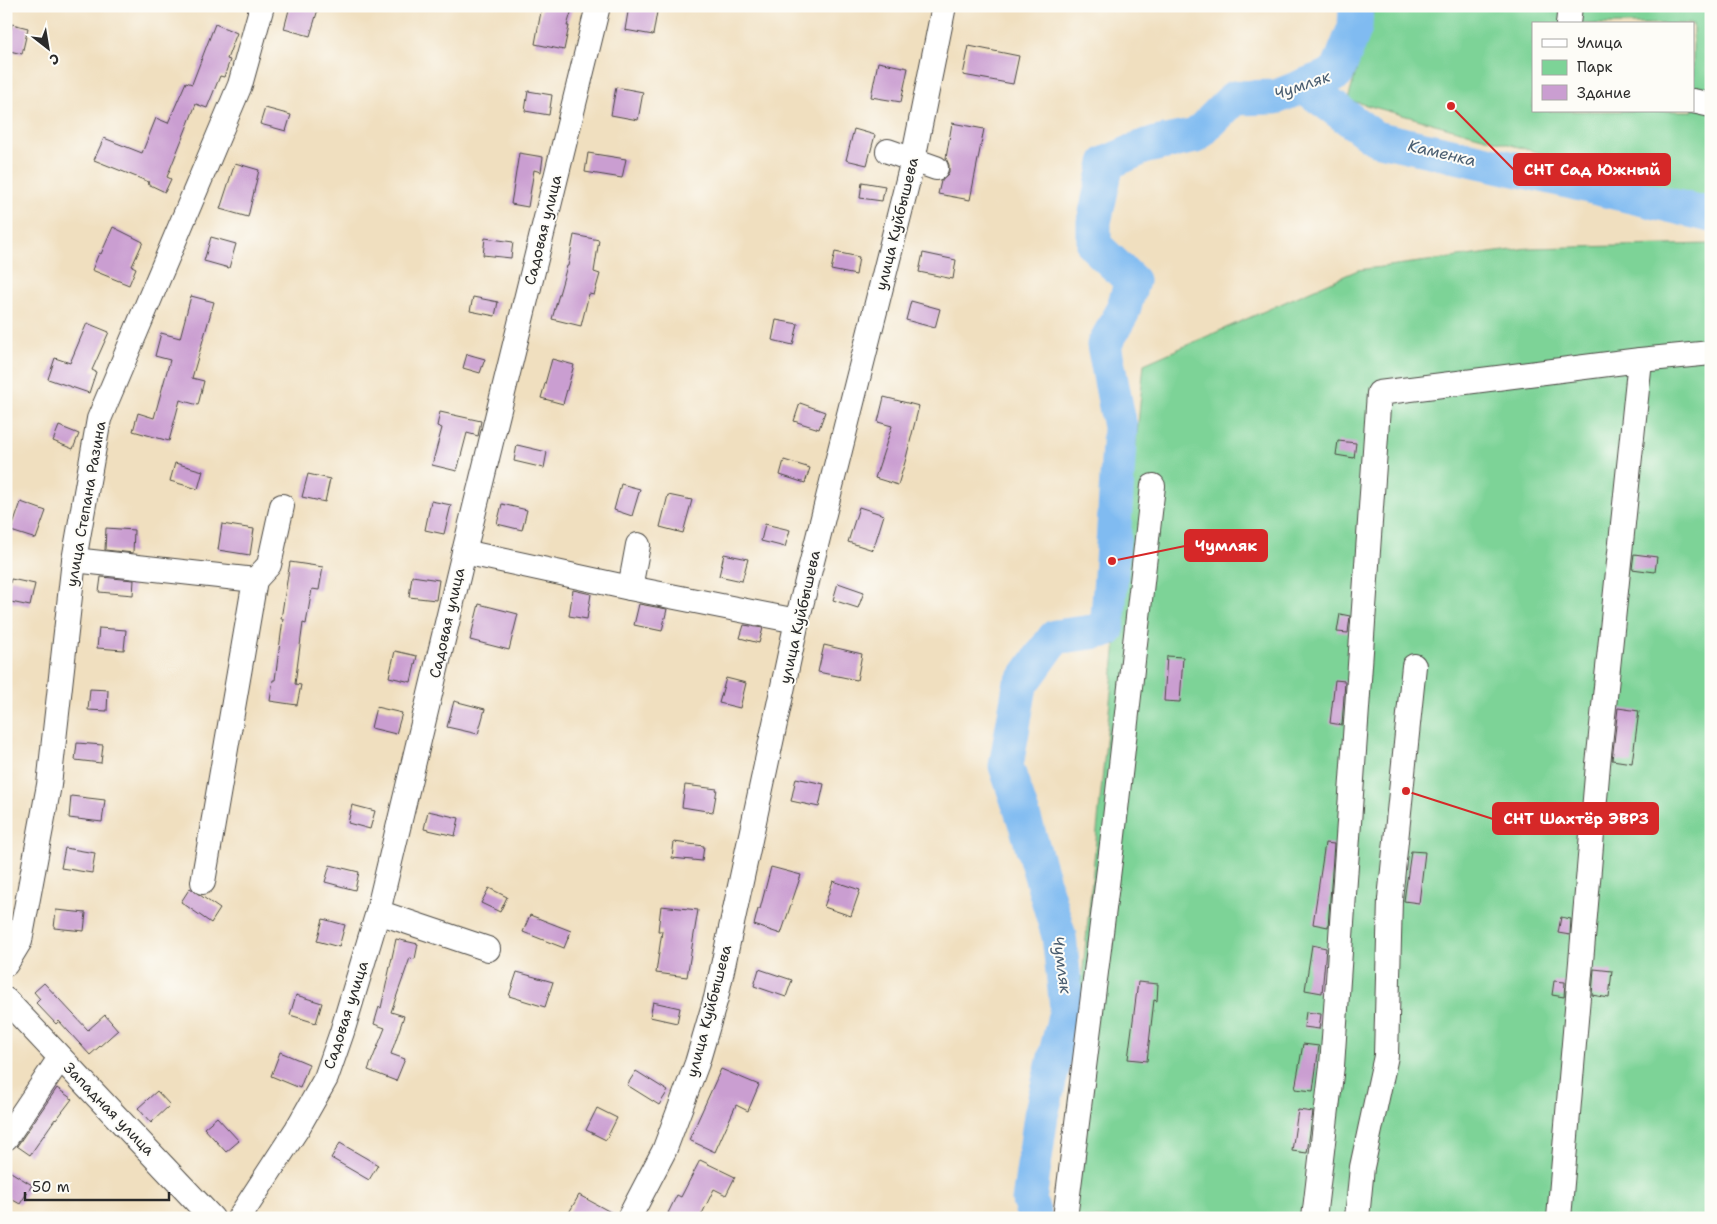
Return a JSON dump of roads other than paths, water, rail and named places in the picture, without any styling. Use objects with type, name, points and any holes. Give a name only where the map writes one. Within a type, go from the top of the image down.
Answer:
[{"type":"street","name":"улица Степана Разина","points":[[6,964],[20,941],[49,785],[74,560],[99,419],[240,85],[262,6]]},
{"type":"street","name":"Садовая улица","points":[[239,1218],[297,1129],[326,1078],[342,1032],[378,912],[598,6]]},
{"type":"street","name":"улица Куйбышева","points":[[629,1218],[664,1151],[698,1063],[716,998],[797,621],[913,160],[944,6]]},
{"type":"street","points":[[1568,22],[1570,6]]},
{"type":"street","points":[[1694,101],[1711,105]]},
{"type":"street","points":[[888,151],[936,168]]},
{"type":"street","points":[[1314,1218],[1332,1066],[1379,393],[1640,360],[1711,354]]},
{"type":"street","points":[[1559,1218],[1598,764],[1640,360]]},
{"type":"street","points":[[1065,1218],[1153,486]]},
{"type":"street","points":[[203,882],[255,580],[269,564],[282,506]]},
{"type":"street","points":[[630,588],[638,545]]},
{"type":"street","points":[[464,552],[630,588],[797,621]]},
{"type":"street","points":[[74,560],[255,580]]},
{"type":"street","points":[[1357,1218],[1362,1167],[1386,1056],[1390,899],[1414,666]]},
{"type":"street","points":[[378,912],[488,949]]},
{"type":"street","name":"Западная улица","points":[[6,1000],[212,1218]]},
{"type":"street","points":[[6,1138],[60,1058]]},
{"type":"waterway","name":"Чумляк","points":[[1035,1218],[1029,1201],[1041,1115],[1067,1008],[1059,936],[1027,828],[1006,766],[1020,686],[1055,637],[1107,630],[1120,427],[1104,345],[1122,313],[1132,281],[1094,245],[1094,222],[1107,163],[1146,146],[1196,136],[1234,98],[1276,97],[1337,73],[1355,27],[1356,6]]},
{"type":"waterway","name":"Каменка","points":[[1304,86],[1375,138],[1711,215]]},
{"type":"place","name":"СНТ Сад Южный","points":[[1451,106]]},
{"type":"place","name":"Чумляк","points":[[1112,561]]},
{"type":"place","name":"СНТ Шахтёр ЭВРЗ","points":[[1406,791]]}]
